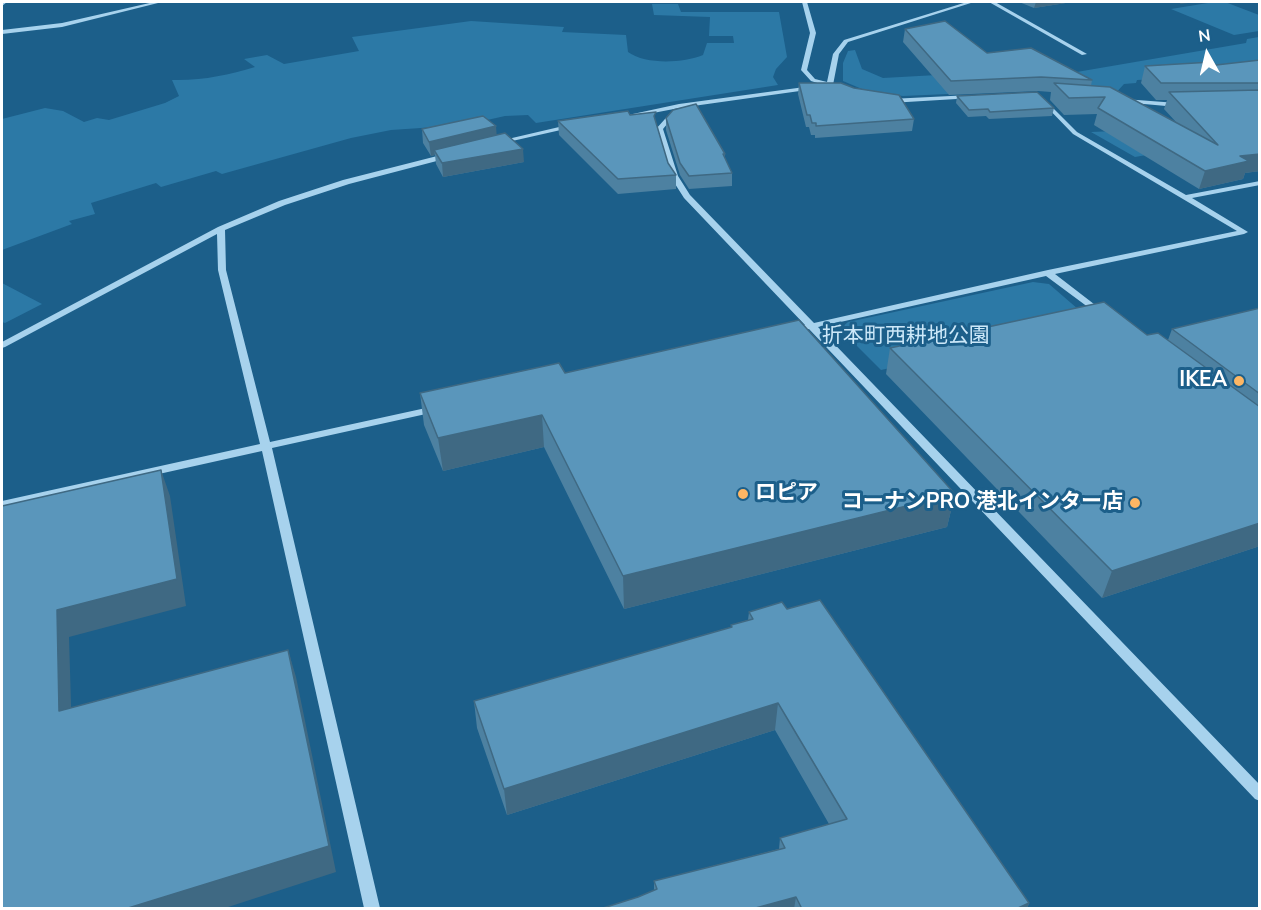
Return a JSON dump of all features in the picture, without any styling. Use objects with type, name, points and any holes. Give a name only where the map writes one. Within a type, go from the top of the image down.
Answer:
[{"type":"street","points":[[2,32],[31,31],[62,26],[159,2]]},
{"type":"street","points":[[804,2],[813,33],[804,70],[813,80],[838,89]]},
{"type":"street","points":[[830,85],[836,54],[846,41],[971,2]]},
{"type":"street","points":[[992,2],[1084,54]]},
{"type":"street","points":[[615,118],[679,106],[830,85]]},
{"type":"street","points":[[787,331],[1244,232],[1075,133],[1043,95]]},
{"type":"street","points":[[883,100],[979,97]]},
{"type":"street","points":[[1113,100],[1182,105]]},
{"type":"street","points":[[679,106],[659,129],[674,176],[687,196],[1260,795]]},
{"type":"street","points":[[492,144],[585,123]]},
{"type":"street","points":[[2,345],[221,229],[303,196],[460,152]]},
{"type":"street","points":[[1185,196],[1260,183]]},
{"type":"street","points":[[221,229],[222,270],[266,446],[372,909]]},
{"type":"street","points":[[1048,273],[1113,323]]},
{"type":"street","points":[[2,505],[451,405]]},
{"type":"green space","points":[[1225,2],[1259,15],[1259,31],[1234,35],[1171,9]]},
{"type":"green space","points":[[652,4],[678,4],[681,12],[779,12],[787,57],[776,69],[773,77],[778,85],[536,123],[528,115],[505,116],[465,125],[391,130],[351,138],[222,174],[216,171],[161,187],[156,183],[91,203],[95,214],[69,221],[72,224],[2,250],[2,119],[45,108],[63,111],[84,122],[97,118],[109,120],[165,103],[179,96],[172,80],[214,77],[255,67],[244,59],[267,55],[284,64],[359,51],[352,37],[471,21],[564,27],[562,32],[626,35],[628,52],[654,61],[695,58],[703,55],[707,43],[734,43],[733,36],[709,36],[710,17],[654,15]]},
{"type":"green space","points":[[1259,37],[1259,74],[1137,80],[1136,83],[1124,84],[1113,96],[1038,90],[903,96],[869,92],[843,81],[843,63],[848,51],[855,50],[862,69],[883,78],[955,74],[1065,74],[1246,43],[1247,39]]},
{"type":"green space","points":[[1141,130],[1175,150],[1135,157],[1091,132]]},
{"type":"green space","name":"折本町西耕地公園","points":[[1033,282],[1049,284],[1093,322],[881,370],[840,329],[848,322]]},
{"type":"green space","points":[[2,283],[42,304],[5,323],[2,322]]},
{"type":"building","points":[[945,21],[987,53],[1031,48],[1092,80],[1041,77],[951,81],[905,29]]},
{"type":"building","points":[[1260,60],[1260,83],[1161,83],[1145,66],[1212,62],[1216,65]]},
{"type":"building","points":[[799,83],[841,83],[854,88],[899,95],[914,119],[816,126],[816,123],[812,123],[810,115],[807,115]]},
{"type":"building","points":[[1054,83],[1110,87],[1218,145],[1169,92],[1260,90],[1260,154],[1240,156],[1249,161],[1205,171],[1098,108],[1105,97],[1069,98]]},
{"type":"building","points":[[1037,92],[1054,108],[990,112],[988,109],[969,110],[957,96]]},
{"type":"building","points":[[696,104],[725,154],[723,154],[732,173],[689,176],[680,163],[666,118],[673,110]]},
{"type":"building","points":[[628,111],[630,115],[656,112],[654,116],[668,163],[676,175],[618,179],[558,121]]},
{"type":"building","points":[[483,116],[496,126],[429,142],[422,129]]},
{"type":"building","points":[[505,133],[523,149],[442,163],[434,150]]},
{"type":"building","name":"コーナンPRO 港北インター店","points":[[1104,302],[1147,335],[1158,333],[1260,407],[1260,523],[1112,571],[890,348]]},
{"type":"building","points":[[1260,308],[1260,394],[1172,329]]},
{"type":"building","name":"ロピア","points":[[799,320],[955,494],[623,576],[542,415],[438,438],[420,393],[559,363],[565,373]]},
{"type":"building","points":[[161,470],[177,579],[57,610],[59,711],[288,650],[329,846],[125,909],[2,909],[2,506]]},
{"type":"building","points":[[820,600],[1029,903],[1016,909],[802,909],[796,897],[752,909],[600,909],[657,889],[654,881],[785,848],[780,838],[847,819],[778,703],[504,789],[474,701],[732,627],[731,625],[753,619],[749,612],[782,602],[787,609]]},
{"type":"place","name":"IKEA","points":[[1239,381]]},
{"type":"place","name":"ロピア","points":[[743,494]]},
{"type":"place","name":"コーナンPRO 港北インター店","points":[[1135,503]]}]
